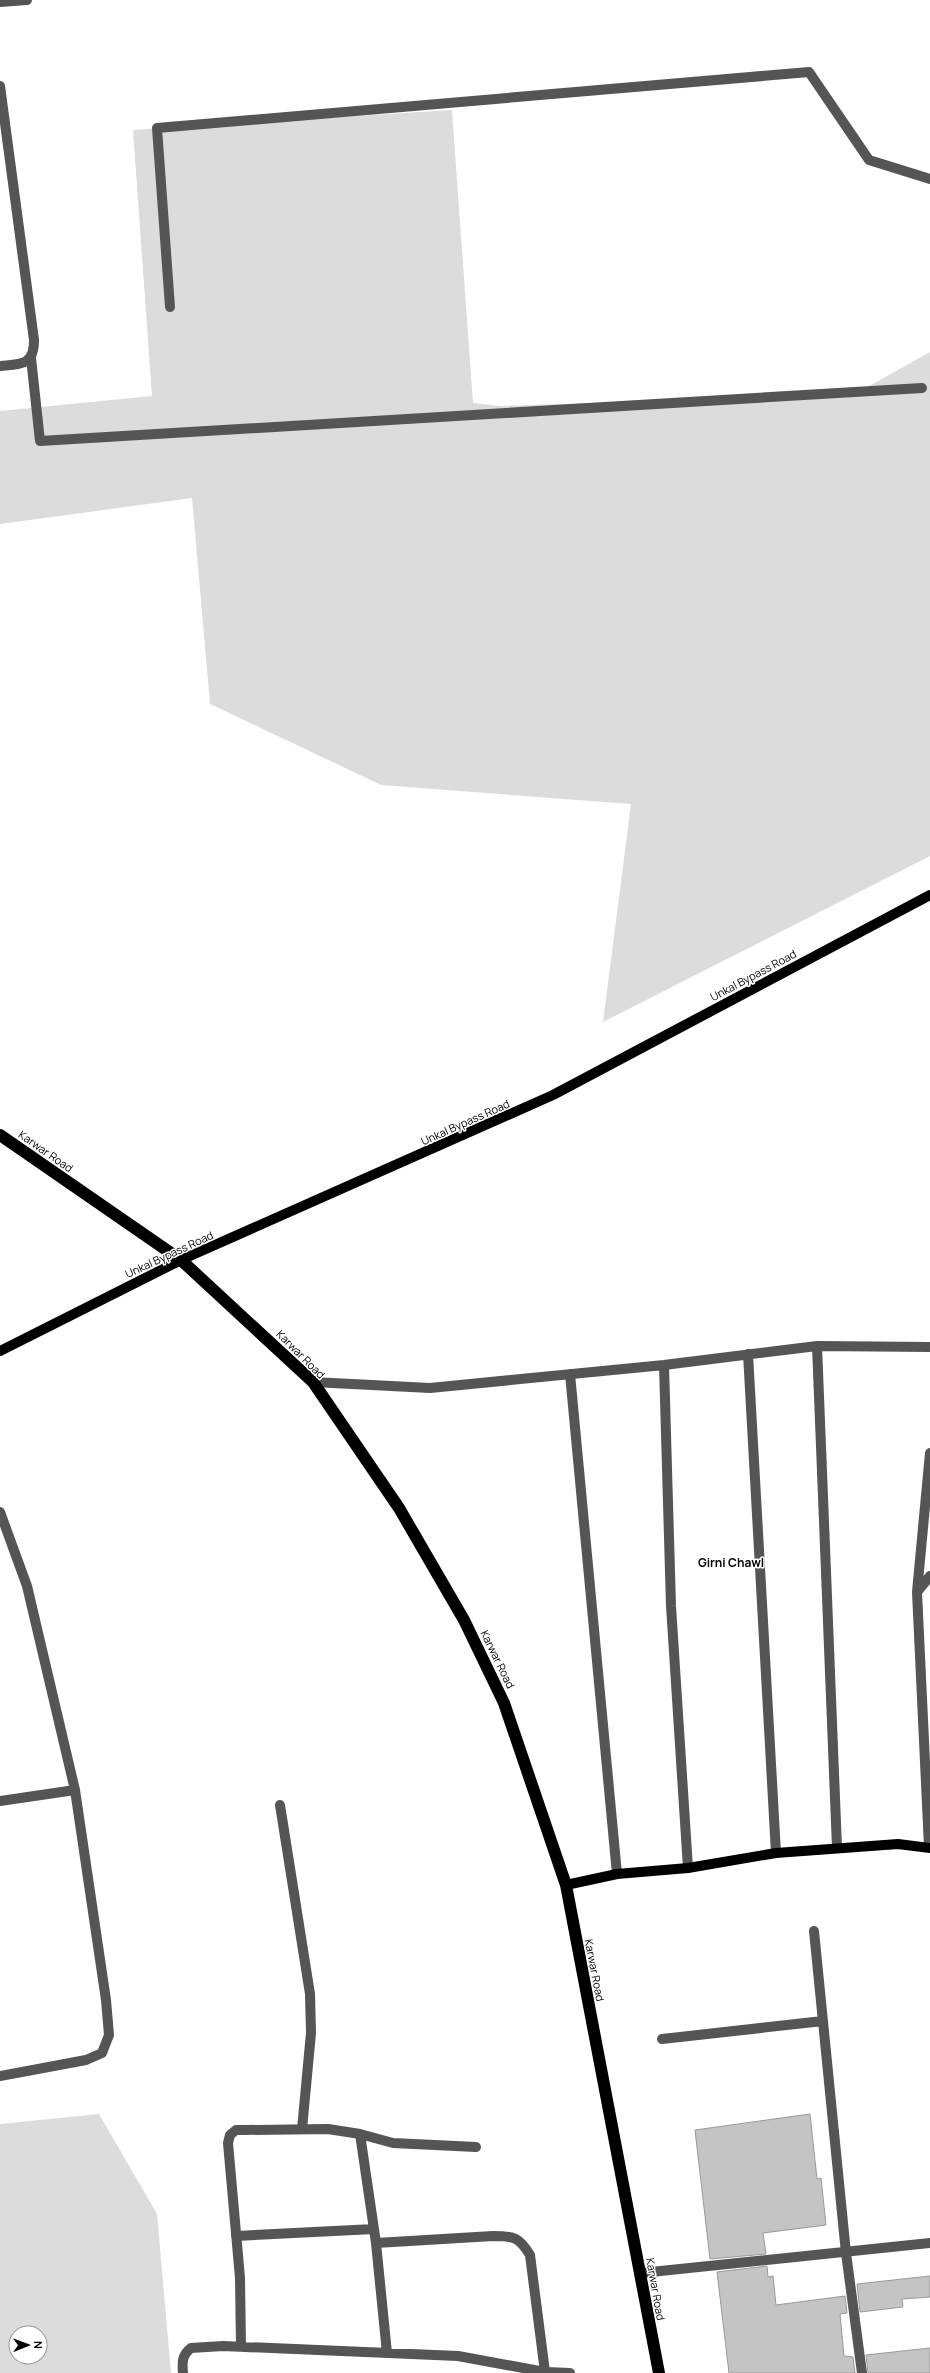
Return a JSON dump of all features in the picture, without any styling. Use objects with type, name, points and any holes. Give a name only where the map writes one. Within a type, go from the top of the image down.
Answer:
[{"type":"highway","name":"Karwar Road","points":[[0,1135],[181,1260],[313,1382],[399,1508],[464,1620],[504,1703],[566,1886],[659,2373]]},
{"type":"main road","name":"Unkal Bypass Road","points":[[0,1351],[181,1260],[553,1096],[930,895]]},
{"type":"main road","points":[[566,1886],[617,1874],[688,1868],[776,1853],[898,1844],[930,1848]]},
{"type":"street","points":[[0,2],[27,0]]},
{"type":"street","points":[[170,307],[157,128],[809,72],[869,160],[930,179]]},
{"type":"street","points":[[0,86],[34,340],[34,351],[31,358],[40,441],[922,388]]},
{"type":"street","points":[[0,366],[18,364],[31,358]]},
{"type":"street","points":[[313,1382],[430,1388],[664,1365],[817,1346],[930,1347]]},
{"type":"street","points":[[817,1346],[837,1848]]},
{"type":"street","points":[[748,1354],[776,1853]]},
{"type":"street","points":[[664,1365],[671,1606],[688,1868]]},
{"type":"street","points":[[570,1374],[617,1874]]},
{"type":"street","points":[[930,1452],[917,1592],[930,1848]]},
{"type":"street","points":[[0,1512],[28,1586],[75,1790],[106,2000],[109,2035],[102,2053],[86,2060],[0,2076]]},
{"type":"street","points":[[917,1592],[930,1576]]},
{"type":"street","points":[[0,1801],[75,1790]]},
{"type":"street","points":[[280,1805],[310,1994],[311,2032],[302,2129]]},
{"type":"street","points":[[814,1931],[846,2253],[862,2373]]},
{"type":"street","points":[[662,2039],[823,2021]]},
{"type":"street","points":[[241,2347],[240,2278],[228,2143],[230,2135],[236,2130],[328,2129],[360,2134],[393,2143],[476,2147]]},
{"type":"street","points":[[360,2134],[376,2243],[387,2353]]},
{"type":"street","points":[[236,2236],[374,2229]]},
{"type":"street","points":[[376,2243],[493,2236],[511,2236],[522,2242],[530,2255],[545,2372]]},
{"type":"street","points":[[641,2273],[930,2244]]},
{"type":"street","points":[[184,2373],[182,2363],[184,2354],[191,2348],[241,2347],[458,2356],[545,2372],[570,2373]]},
{"type":"shaded area","points":[[452,110],[473,403],[501,406],[855,394],[930,352],[930,856],[603,1022],[631,804],[381,785],[210,704],[192,498],[0,524],[0,411],[152,396],[133,130]]},
{"type":"shaded area","points":[[99,2114],[157,2214],[171,2373],[0,2373],[0,2124]]},
{"type":"building","points":[[810,2114],[817,2179],[821,2178],[826,2225],[763,2233],[766,2254],[710,2259],[695,2130]]},
{"type":"building","points":[[767,2266],[768,2277],[773,2276],[776,2305],[845,2296],[847,2313],[840,2314],[844,2356],[853,2357],[855,2373],[729,2373],[717,2272]]},
{"type":"building","points":[[930,2276],[930,2297],[902,2299],[903,2307],[860,2312],[857,2284]]},
{"type":"building","points":[[930,2348],[930,2373],[868,2373],[866,2355]]},
{"type":"district","name":"Girni Chawl","points":[[731,1562]]}]
